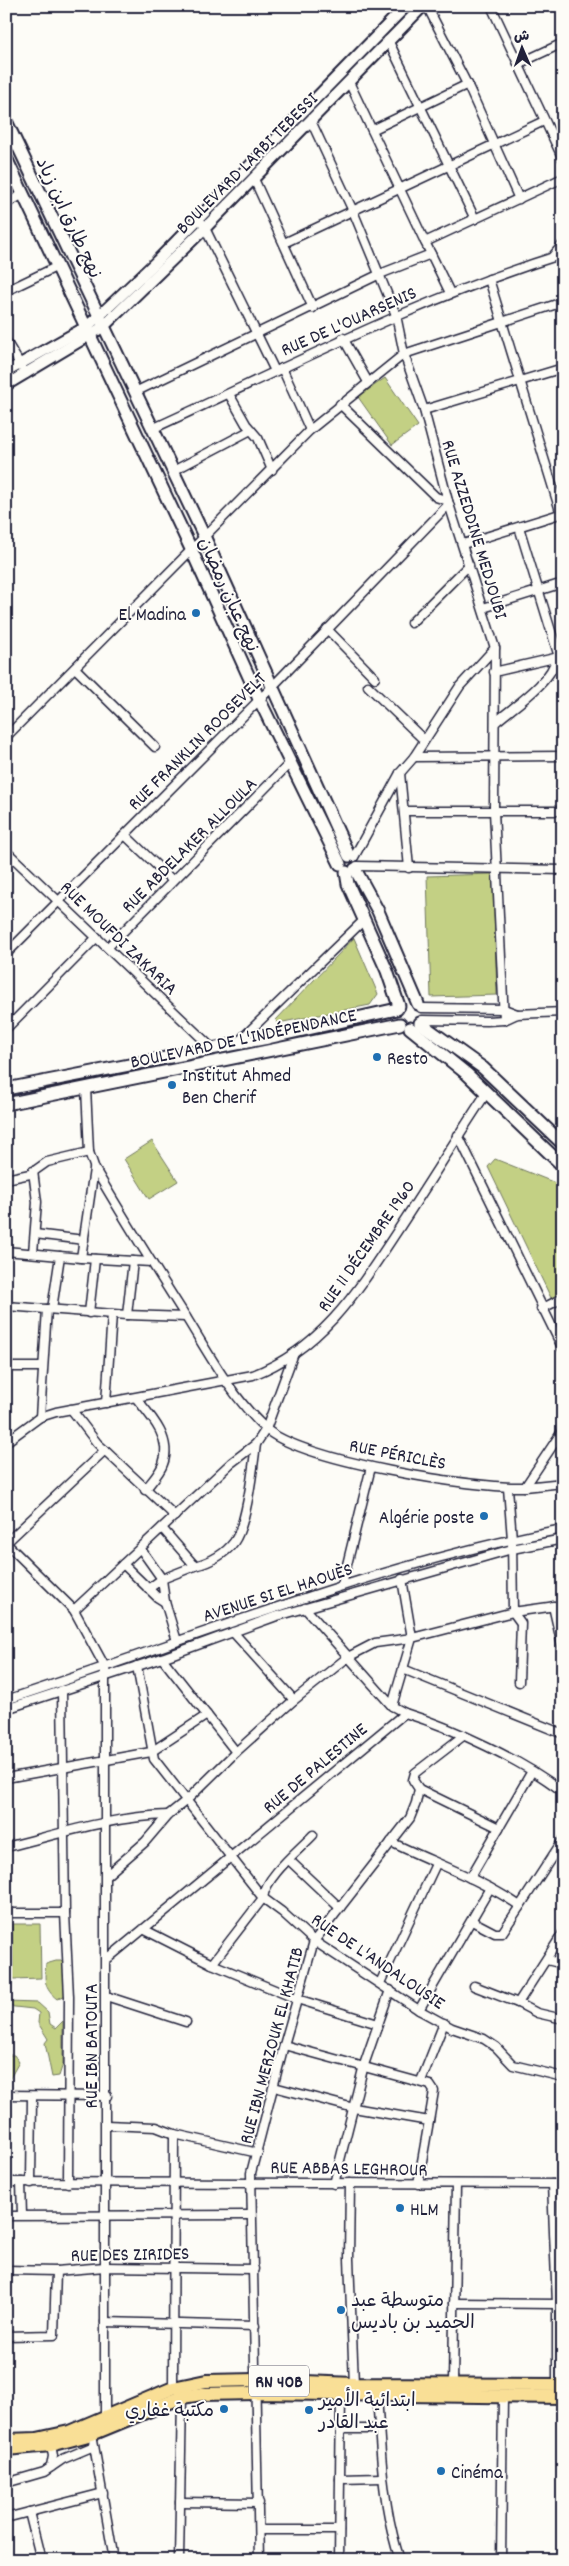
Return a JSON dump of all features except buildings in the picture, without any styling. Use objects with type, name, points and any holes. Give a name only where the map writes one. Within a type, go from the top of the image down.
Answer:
[{"type":"main road","name":"نهج طارق ابن زياد","points":[[6,121],[101,322]]},
{"type":"main road","name":"نهج طارق ابن زياد","points":[[6,158],[88,332]]},
{"type":"main road","name":"نهج عبان رمضان","points":[[88,332],[192,550],[290,763],[350,864],[378,911],[419,1006],[413,1024],[396,1017],[398,1007],[390,976],[348,884],[350,864],[332,815],[271,688],[204,536],[101,322]]},
{"type":"main road","name":"BOULEVARD DE L'INDÉPENDANCE","points":[[6,1089],[211,1047],[236,1044],[398,1007],[409,1001],[419,1006]]},
{"type":"main road","name":"BOULEVARD DE L'INDÉPENDANCE","points":[[6,1104],[413,1024]]},
{"type":"main road","points":[[413,1024],[563,1166]]},
{"type":"main road","points":[[413,1024],[482,1068],[563,1144]]},
{"type":"main road","points":[[191,1051],[192,1066]]},
{"type":"main road","name":"RN 40B","points":[[6,2449],[69,2432],[106,2416],[206,2382],[341,2395],[503,2397],[560,2391]]},
{"type":"main road","name":"RN 40B","points":[[257,2386],[453,2384],[560,2391]]},
{"type":"main road","name":"RN 40B","points":[[6,2440],[24,2444],[51,2445],[93,2440],[178,2393]]},
{"type":"street","name":"BOULEVARD LARBI TEBESSI","points":[[101,322],[198,219],[406,6]]},
{"type":"street","name":"BOULEVARD LARBI TEBESSI","points":[[23,369],[88,332],[101,322],[206,228],[423,6]]},
{"type":"street","points":[[427,6],[468,84],[519,199]]},
{"type":"street","points":[[491,6],[563,160]]},
{"type":"street","points":[[388,40],[475,220]]},
{"type":"street","points":[[518,64],[563,43]]},
{"type":"street","points":[[349,82],[450,293]]},
{"type":"street","points":[[372,130],[468,84]]},
{"type":"street","points":[[318,95],[328,103]]},
{"type":"street","name":"RUE AZZEDDINE MEDJOUBI","points":[[311,121],[353,211],[396,315],[404,354],[424,410],[448,503],[463,544],[495,648],[494,811],[504,1020]]},
{"type":"street","points":[[284,243],[401,190],[544,121]]},
{"type":"street","points":[[426,242],[563,178]]},
{"type":"street","points":[[254,179],[313,308]]},
{"type":"street","points":[[6,204],[23,194]]},
{"type":"street","points":[[198,219],[206,228],[258,334],[310,430]]},
{"type":"street","points":[[552,257],[563,244]]},
{"type":"street","points":[[135,392],[313,308],[380,274],[431,254]]},
{"type":"street","name":"RUE DE L'OUARSENIS","points":[[152,429],[229,394],[343,338],[396,315],[488,279],[563,254]]},
{"type":"street","points":[[6,291],[58,266]]},
{"type":"street","points":[[463,544],[562,514],[488,279]]},
{"type":"street","points":[[6,738],[310,430],[368,382],[404,354],[563,302]]},
{"type":"street","points":[[343,338],[368,382]]},
{"type":"street","points":[[6,341],[23,369]]},
{"type":"street","points":[[424,410],[563,368]]},
{"type":"street","points":[[6,372],[23,369]]},
{"type":"street","points":[[6,385],[23,369]]},
{"type":"street","points":[[229,394],[258,438],[272,470]]},
{"type":"street","points":[[340,404],[436,497],[448,503]]},
{"type":"street","points":[[173,471],[251,430]]},
{"type":"street","name":"RUE FRANKLIN ROOSEVELT","points":[[6,954],[271,688],[448,503]]},
{"type":"street","points":[[519,527],[563,672]]},
{"type":"street","points":[[411,623],[469,565]]},
{"type":"street","points":[[483,608],[563,583]]},
{"type":"street","points":[[327,629],[375,678]]},
{"type":"street","points":[[495,648],[460,686],[414,757],[400,773],[350,864],[409,868],[563,870]]},
{"type":"street","points":[[494,672],[559,657]]},
{"type":"street","points":[[496,722],[539,685],[559,657]]},
{"type":"street","points":[[75,668],[155,746]]},
{"type":"street","points":[[368,686],[424,740]]},
{"type":"street","points":[[414,757],[563,756]]},
{"type":"street","name":"RUE ABDELAKER ALLOULA","points":[[108,947],[290,763]]},
{"type":"street","points":[[400,773],[409,868]]},
{"type":"street","points":[[405,811],[563,811]]},
{"type":"street","points":[[125,835],[173,881]]},
{"type":"street","name":"RUE MOUFDI ZAKARIA","points":[[6,851],[211,1047]]},
{"type":"street","points":[[236,1044],[364,920]]},
{"type":"street","points":[[6,1029],[97,937]]},
{"type":"street","points":[[419,1006],[504,1009],[517,1014]]},
{"type":"street","points":[[413,1024],[504,1020],[517,1014],[563,1012]]},
{"type":"street","name":"RUE PÉRICLÈS","points":[[86,1088],[88,1152],[94,1169],[224,1380],[266,1429],[284,1441],[302,1449],[371,1466],[480,1486],[508,1488],[563,1483]]},
{"type":"street","name":"RUE 11 DÉCEMBRE 1960","points":[[6,1442],[40,1417],[71,1409],[136,1398],[262,1371],[294,1353],[316,1337],[341,1312],[416,1203],[487,1092]]},
{"type":"street","points":[[458,1135],[541,1309],[563,1349]]},
{"type":"street","points":[[6,1179],[33,1171],[48,1162],[88,1152]]},
{"type":"street","points":[[81,1258],[94,1169]]},
{"type":"street","points":[[33,1171],[38,1198],[33,1253]]},
{"type":"street","points":[[35,1234],[84,1240]]},
{"type":"street","points":[[6,1251],[151,1262]]},
{"type":"street","points":[[40,1417],[42,1367],[60,1256]]},
{"type":"street","points":[[89,1313],[95,1259]]},
{"type":"street","points":[[127,1316],[133,1261]]},
{"type":"street","points":[[541,1309],[563,1298]]},
{"type":"street","points":[[6,1306],[127,1316],[186,1317]]},
{"type":"street","points":[[106,1403],[112,1314]]},
{"type":"street","points":[[74,1610],[231,1463],[256,1444],[266,1429],[294,1353]]},
{"type":"street","points":[[6,1367],[42,1367]]},
{"type":"street","points":[[136,1398],[158,1426],[165,1454],[163,1464],[145,1490]]},
{"type":"street","points":[[71,1409],[105,1450],[145,1490],[175,1516]]},
{"type":"street","points":[[525,1487],[563,1430]]},
{"type":"street","points":[[148,1589],[162,1578],[195,1566],[226,1551],[238,1536],[254,1467],[256,1444]]},
{"type":"street","points":[[105,1450],[6,1543],[74,1610],[105,1667]]},
{"type":"street","points":[[342,1585],[371,1466]]},
{"type":"street","points":[[508,1488],[512,1538],[513,1612],[521,1623],[520,1682]]},
{"type":"street","points":[[162,1528],[195,1566]]},
{"type":"street","name":"AVENUE SI EL HAOUÈS","points":[[6,1700],[342,1585],[512,1538],[563,1529]]},
{"type":"street","name":"AVENUE SI EL HAOUÈS","points":[[6,1709],[162,1658],[274,1617],[512,1549],[563,1539]]},
{"type":"street","points":[[140,1548],[162,1578],[165,1602],[178,1642]]},
{"type":"street","points":[[123,1564],[148,1589],[165,1602]]},
{"type":"street","points":[[392,1706],[412,1638],[402,1579]]},
{"type":"street","points":[[106,1875],[145,1842],[168,1815],[188,1799],[236,1752],[294,1700],[348,1657],[375,1643],[412,1638],[513,1612],[563,1605]]},
{"type":"street","points":[[552,1606],[563,1650]]},
{"type":"street","points":[[271,1608],[274,1617]]},
{"type":"street","points":[[306,1608],[392,1706],[463,1736],[532,1770],[563,1792]]},
{"type":"street","points":[[233,1632],[294,1700]]},
{"type":"street","points":[[162,1658],[236,1752]]},
{"type":"street","name":"RUE DE L'ANDALOUSIE","points":[[137,1666],[152,1752],[158,1764],[188,1799],[262,1898],[282,1912],[314,1941],[419,2010],[496,2047],[513,2065],[563,2077]]},
{"type":"street","name":"RUE IBN BATOUTA","points":[[105,1667],[106,2416]]},
{"type":"street","points":[[403,1670],[563,1734]]},
{"type":"street","points":[[62,1690],[65,1913],[70,1997],[68,2183]]},
{"type":"street","name":"RUE DE PALESTINE","points":[[106,1960],[145,1930],[405,1713]]},
{"type":"street","points":[[6,1778],[64,1766],[152,1752],[207,1715]]},
{"type":"street","name":"RUE IBN MERZOUK EL KHATIB","points":[[259,2560],[257,2386],[250,2182],[284,2045],[314,1941],[410,1818],[419,1789],[413,1780],[415,1773],[439,1757],[463,1736]]},
{"type":"street","points":[[470,1878],[532,1770]]},
{"type":"street","points":[[419,1789],[499,1828]]},
{"type":"street","points":[[6,1847],[106,1822],[151,1815],[168,1815]]},
{"type":"street","points":[[212,1964],[262,1898],[266,1886],[313,1835]]},
{"type":"street","points":[[472,1921],[495,1933],[502,1934],[563,1840]]},
{"type":"street","points":[[391,1842],[470,1878],[520,1906]]},
{"type":"street","points":[[289,1860],[340,1908]]},
{"type":"street","points":[[380,1983],[436,1864]]},
{"type":"street","points":[[419,2010],[490,1888]]},
{"type":"street","points":[[6,1913],[65,1913]]},
{"type":"street","points":[[145,1930],[212,1964],[297,1999],[378,2024]]},
{"type":"street","points":[[518,2003],[563,1934]]},
{"type":"street","points":[[547,1960],[563,1964]]},
{"type":"street","points":[[474,1986],[518,2003],[537,2013],[563,2019]]},
{"type":"street","points":[[334,2184],[364,2065],[390,1990]]},
{"type":"street","points":[[106,1996],[186,2022]]},
{"type":"street","points":[[421,2082],[444,2023]]},
{"type":"street","points":[[284,2045],[364,2065],[430,2085],[434,2091],[418,2184]]},
{"type":"street","points":[[274,2087],[354,2108],[429,2121]]},
{"type":"street","points":[[6,2095],[107,2096]]},
{"type":"street","points":[[31,2182],[32,2096]]},
{"type":"street","points":[[106,2125],[156,2127],[174,2134],[258,2153]]},
{"type":"street","points":[[174,2134],[173,2324],[178,2393],[179,2560]]},
{"type":"street","name":"RUE ABBAS LEGHROUR","points":[[6,2182],[563,2184]]},
{"type":"street","points":[[21,2182],[22,2215]]},
{"type":"street","points":[[350,2183],[349,2259],[354,2384]]},
{"type":"street","points":[[453,2384],[456,2184]]},
{"type":"street","points":[[552,2184],[560,2391]]},
{"type":"street","points":[[6,2216],[251,2215]]},
{"type":"street","name":"RUE DES ZIRIDES","points":[[6,2270],[56,2271],[105,2268],[254,2269]]},
{"type":"street","points":[[6,2336],[54,2335],[56,2271]]},
{"type":"street","points":[[454,2303],[557,2304]]},
{"type":"street","points":[[105,2322],[255,2326]]},
{"type":"street","points":[[339,2560],[341,2395]]},
{"type":"street","points":[[378,2395],[382,2478],[387,2518],[400,2560]]},
{"type":"street","points":[[502,2560],[503,2397]]},
{"type":"street","points":[[340,2429],[380,2429]]},
{"type":"street","points":[[6,2483],[51,2468],[93,2440],[113,2559]]},
{"type":"street","points":[[51,2445],[53,2456],[51,2468]]},
{"type":"street","points":[[340,2479],[382,2478]]},
{"type":"street","points":[[6,2518],[103,2493]]},
{"type":"street","points":[[180,2502],[259,2503]]},
{"type":"street","points":[[29,2512],[41,2560]]},
{"type":"street","points":[[259,2530],[339,2530]]},
{"type":"green space","points":[[385,378],[418,426],[392,445],[358,397]]},
{"type":"green space","points":[[493,874],[497,995],[431,997],[427,876]]},
{"type":"green space","points":[[354,938],[378,994],[370,1005],[278,1023],[276,1020]]},
{"type":"green space","points":[[152,1141],[178,1181],[149,1199],[124,1159]]},
{"type":"green space","points":[[495,1159],[563,1186],[563,1292],[551,1298],[488,1167]]},
{"type":"green space","points":[[12,1924],[40,1924],[41,1978],[13,1979]]},
{"type":"green space","points":[[62,1961],[67,1977],[66,1995],[57,1999],[47,1987],[45,1974],[46,1964]]},
{"type":"green space","points":[[6,2002],[38,2003],[48,2012],[50,2024],[56,2028],[63,2021],[63,2064],[59,2076],[52,2077],[45,2043],[48,2039],[38,2023],[39,2013],[33,2009],[6,2006]]},
{"type":"green space","points":[[6,2055],[14,2055],[19,2062],[9,2080],[6,2079]]},
{"type":"place","name":"El Madina","points":[[196,613]]},
{"type":"place","name":"Resto","points":[[377,1057]]},
{"type":"place","name":"Institut Ahmed Ben Cherif","points":[[172,1085]]},
{"type":"place","name":"Algérie poste","points":[[484,1516]]},
{"type":"place","name":"HLM","points":[[400,2208]]},
{"type":"place","name":"متوسطة عبد الحميد بن باديس","points":[[341,2310]]},
{"type":"place","name":"مكتبة غفاري","points":[[224,2409]]},
{"type":"place","name":"ابتدائية الأمير عبد القادر","points":[[309,2410]]},
{"type":"place","name":"Cinéma","points":[[441,2471]]}]
